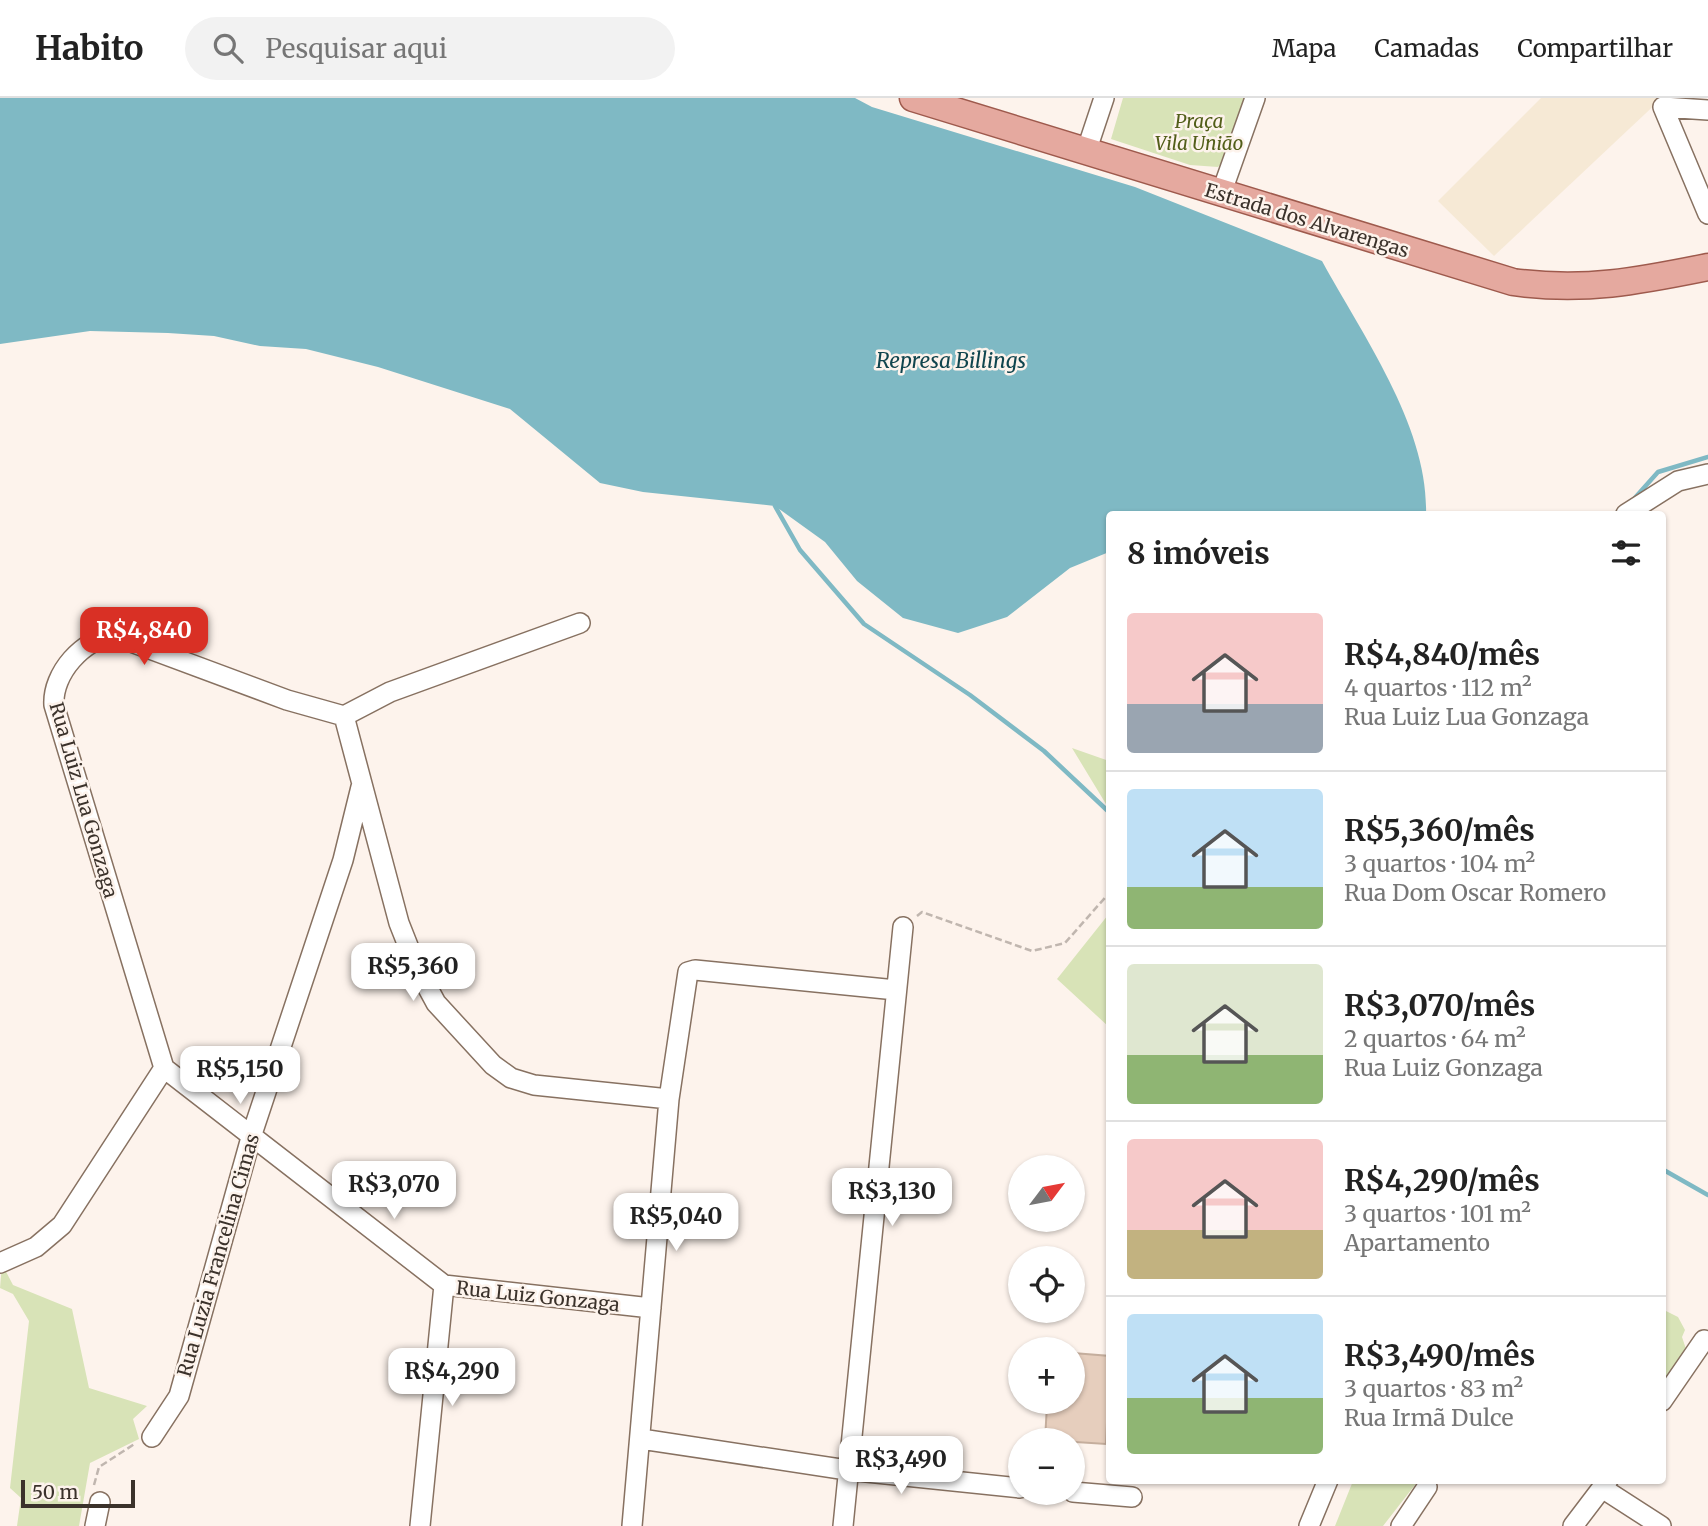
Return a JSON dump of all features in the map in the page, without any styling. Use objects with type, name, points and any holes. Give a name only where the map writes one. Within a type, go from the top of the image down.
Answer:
[{"type":"main road","name":"Estrada dos Alvarengas","points":[[912,98],[1513,282],[1552,288],[1597,287],[1708,267]]},
{"type":"street","points":[[1086,152],[1104,98]]},
{"type":"street","points":[[1221,194],[1255,98]]},
{"type":"street","points":[[1708,110],[1663,107],[1708,214]]},
{"type":"street","points":[[1631,511],[1678,481],[1708,474]]},
{"type":"street","points":[[580,623],[390,692],[344,716],[380,855],[416,966],[436,1003],[493,1065],[511,1078],[534,1085],[669,1099]]},
{"type":"street","name":"Rua Luiz Lua Gonzaga","points":[[164,1068],[59,727],[53,690],[58,678],[89,643],[103,637],[115,636],[288,700],[344,716]]},
{"type":"street","name":"Rua Luzia Francelina Cimas","points":[[154,1435],[179,1396],[252,1134],[343,860],[362,787]]},
{"type":"street","points":[[343,860],[364,851],[380,855]]},
{"type":"street","points":[[843,1526],[903,926]]},
{"type":"street","points":[[632,1526],[669,1099],[686,976],[695,970],[896,990]]},
{"type":"street","points":[[0,1263],[36,1247],[62,1225],[164,1068]]},
{"type":"street","name":"Rua Luiz Gonzaga","points":[[164,1068],[444,1285],[651,1308]]},
{"type":"street","points":[[420,1526],[444,1285]]},
{"type":"street","points":[[1666,1395],[1704,1340]]},
{"type":"street","points":[[641,1439],[847,1470],[1008,1487]]},
{"type":"street","points":[[1309,1526],[1326,1484]]},
{"type":"street","points":[[1573,1526],[1605,1484],[1661,1526]]},
{"type":"street","points":[[1401,1526],[1427,1487]]},
{"type":"street","points":[[1085,1493],[1132,1497]]},
{"type":"street","points":[[95,1526],[97,1494]]},
{"type":"path","points":[[903,926],[922,912],[1032,951],[1065,943],[1106,897]]},
{"type":"path","points":[[97,1494],[99,1467],[154,1435]]},
{"type":"shaded area","points":[[1541,98],[1662,98],[1494,256],[1438,201]]},
{"type":"green space","name":"Praça Vila União","points":[[1123,98],[1246,98],[1229,156],[1218,167],[1190,165],[1111,139]]},
{"type":"green space","points":[[1072,748],[1106,760],[1106,804]]},
{"type":"green space","points":[[1106,918],[1106,1024],[1057,979]]},
{"type":"green space","points":[[2,1264],[13,1285],[72,1309],[89,1388],[147,1406],[133,1419],[139,1439],[90,1463],[79,1526],[17,1526],[21,1498],[10,1488],[29,1321],[13,1294],[0,1288]]},
{"type":"green space","points":[[1666,1311],[1678,1317],[1685,1330],[1682,1337],[1686,1349],[1666,1379]]},
{"type":"green space","points":[[1351,1484],[1416,1484],[1383,1526],[1335,1526]]},
{"type":"water","name":"Represa Billings","points":[[0,98],[855,98],[872,107],[1135,187],[1322,261],[1374,351],[1405,416],[1417,449],[1424,482],[1426,511],[1106,511],[1106,553],[1070,568],[1007,617],[958,633],[903,618],[857,581],[825,542],[775,506],[643,492],[600,483],[510,409],[378,367],[306,349],[260,346],[214,336],[168,333],[90,331],[0,344]]},
{"type":"building","points":[[1085,1354],[1106,1356],[1106,1444],[1085,1443],[1085,1428],[1046,1428],[1046,1414],[1085,1414]]},
{"type":"waterway","points":[[1633,500],[1658,472],[1708,457]]},
{"type":"waterway","points":[[775,506],[800,550],[864,624],[970,695],[1044,751],[1106,809]]},
{"type":"waterway","points":[[1666,1171],[1708,1195]]}]
